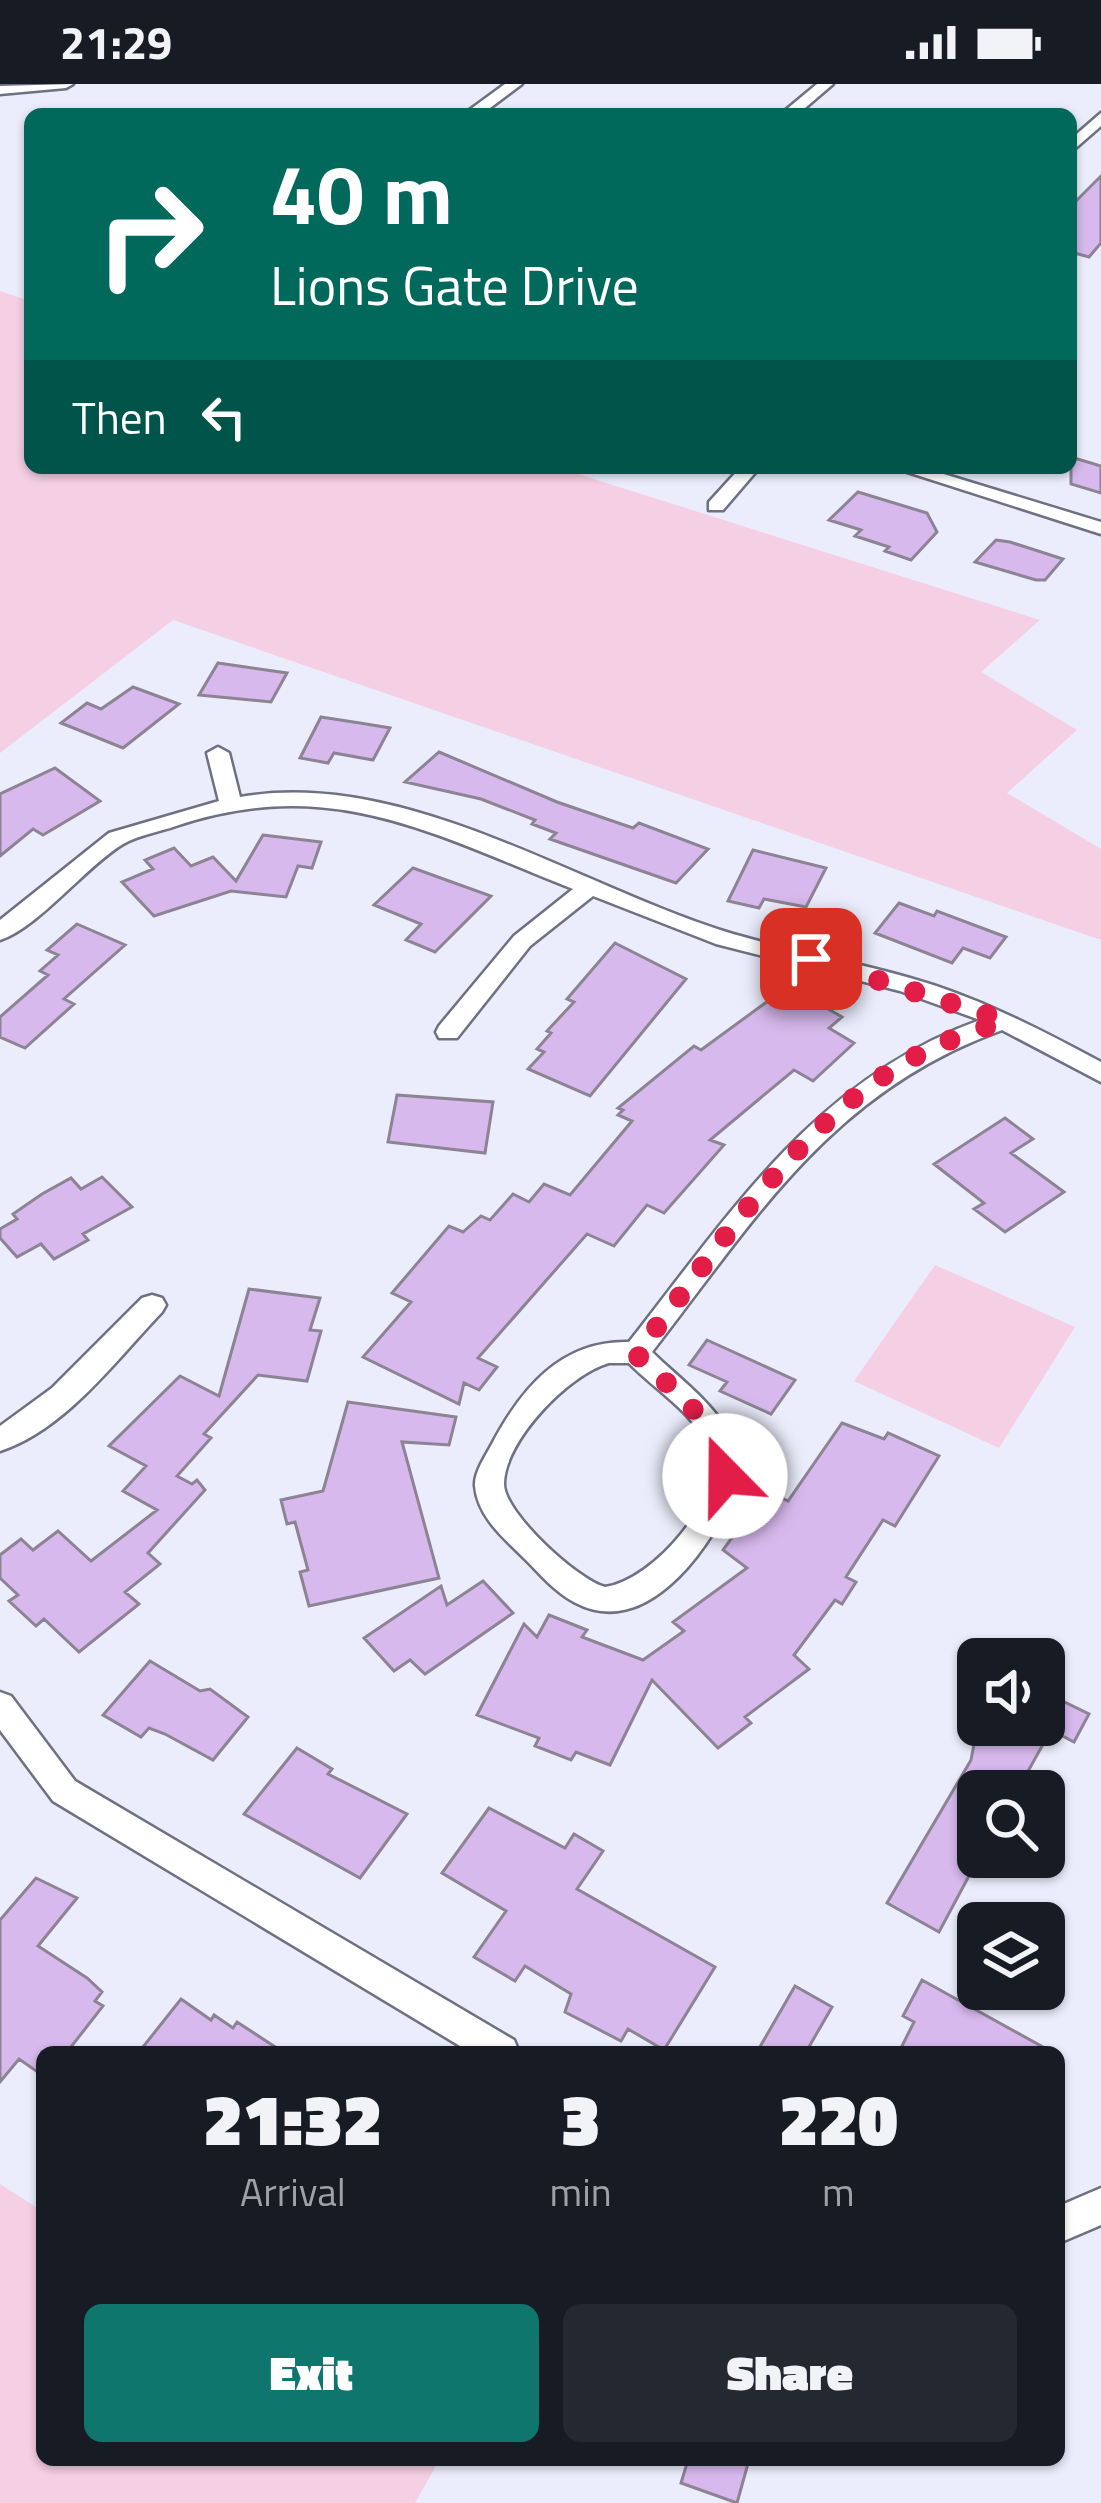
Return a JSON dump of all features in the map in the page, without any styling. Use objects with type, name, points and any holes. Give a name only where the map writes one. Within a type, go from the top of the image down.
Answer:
[{"type":"street","points":[[0,90],[46,90],[66,84]]},
{"type":"street","points":[[480,108],[514,84]]},
{"type":"street","points":[[796,108],[826,84]]},
{"type":"street","points":[[1077,141],[1101,118]]},
{"type":"street","points":[[716,506],[745,474]]},
{"type":"street","points":[[924,474],[1101,528]]},
{"type":"street","points":[[218,752],[231,806]]},
{"type":"street","points":[[0,932],[117,838],[274,798],[355,802],[415,819],[724,939],[907,985],[1004,1020],[1101,1073]]},
{"type":"street","points":[[448,1033],[521,941],[589,888]]},
{"type":"street","points":[[636,1354],[806,1142],[859,1095],[919,1054],[1004,1020]]},
{"type":"street","points":[[0,1440],[23,1428],[85,1375],[152,1305]]},
{"type":"street","points":[[613,1349],[636,1354],[715,1435],[725,1453],[725,1476],[718,1498],[665,1576],[650,1590],[604,1600],[578,1590],[504,1521],[490,1499],[489,1480],[562,1368],[585,1355],[613,1349]]},
{"type":"street","points":[[0,1706],[64,1791],[492,2046]]},
{"type":"street","points":[[1065,2222],[1101,2206]]},
{"type":"shaded area","points":[[0,291],[24,299],[24,474],[578,474],[1040,620],[981,672],[1077,730],[1007,793],[1101,849],[1101,940],[173,620],[0,753]]},
{"type":"shaded area","points":[[935,1265],[1075,1327],[999,1448],[854,1381]]},
{"type":"shaded area","points":[[0,2184],[36,2207],[36,2466],[436,2466],[415,2503],[0,2503]]},
{"type":"building","points":[[1101,176],[1101,243],[1089,257],[1077,254],[1077,200]]},
{"type":"building","points":[[1077,459],[1101,466],[1101,493],[1071,484]]},
{"type":"building","points":[[858,492],[927,513],[937,532],[911,560],[855,536],[861,530],[829,520]]},
{"type":"building","points":[[996,540],[1063,559],[1045,580],[975,562]]},
{"type":"building","points":[[218,663],[287,673],[271,702],[199,695]]},
{"type":"building","points":[[133,687],[179,704],[123,748],[61,723],[87,703],[101,709]]},
{"type":"building","points":[[321,717],[390,728],[373,760],[334,753],[328,763],[300,758]]},
{"type":"building","points":[[439,752],[557,802],[633,828],[639,823],[708,849],[676,883],[550,839],[556,833],[532,824],[535,820],[481,799],[405,782]]},
{"type":"building","points":[[55,768],[100,801],[43,835],[33,829],[0,856],[0,794]]},
{"type":"building","points":[[263,835],[321,842],[312,868],[298,866],[286,897],[231,891],[154,916],[122,882],[153,869],[145,860],[174,848],[191,866],[213,857],[236,881]]},
{"type":"building","points":[[753,850],[826,868],[806,907],[764,899],[759,908],[728,901]]},
{"type":"building","points":[[413,868],[491,896],[435,952],[406,940],[421,924],[374,905]]},
{"type":"building","points":[[899,903],[934,916],[937,911],[1006,937],[990,958],[963,948],[952,963],[875,933]]},
{"type":"building","points":[[77,924],[125,945],[64,999],[74,1004],[25,1048],[0,1037],[0,1017],[48,975],[40,971],[58,955],[47,950]]},
{"type":"building","points":[[615,943],[686,979],[590,1096],[528,1069],[544,1052],[537,1049],[551,1033],[547,1031],[574,1002],[567,999]]},
{"type":"building","points":[[799,992],[842,1017],[829,1028],[854,1043],[813,1081],[794,1070],[710,1140],[724,1145],[664,1213],[647,1205],[614,1246],[587,1234],[478,1358],[497,1367],[479,1390],[464,1383],[459,1404],[363,1357],[411,1302],[392,1293],[449,1226],[463,1232],[481,1216],[490,1220],[513,1194],[529,1202],[544,1184],[570,1195],[632,1121],[618,1115],[623,1110],[618,1108],[694,1046],[701,1050],[772,998],[783,1004]]},
{"type":"building","points":[[397,1095],[493,1102],[485,1153],[388,1142]]},
{"type":"building","points":[[1005,1118],[1033,1139],[1011,1153],[1064,1192],[1005,1232],[974,1209],[984,1203],[934,1164]]},
{"type":"building","points":[[102,1177],[132,1207],[83,1234],[88,1240],[54,1259],[41,1244],[17,1257],[0,1238],[0,1229],[17,1219],[13,1214],[42,1194],[71,1178],[81,1189]]},
{"type":"building","points":[[249,1289],[320,1298],[310,1330],[321,1331],[307,1381],[258,1375],[204,1434],[211,1438],[177,1476],[192,1484],[197,1480],[205,1490],[148,1553],[160,1564],[125,1592],[139,1604],[79,1652],[44,1619],[36,1626],[9,1601],[18,1595],[0,1578],[0,1555],[21,1539],[33,1550],[58,1531],[91,1561],[157,1510],[123,1491],[146,1466],[109,1446],[180,1376],[219,1396]]},
{"type":"building","points":[[707,1340],[795,1380],[771,1414],[720,1391],[727,1382],[689,1365]]},
{"type":"building","points":[[348,1402],[456,1417],[449,1445],[402,1442],[439,1578],[309,1606],[300,1572],[308,1570],[295,1522],[287,1524],[281,1500],[323,1491]]},
{"type":"building","points":[[842,1423],[884,1439],[888,1433],[939,1456],[895,1526],[883,1520],[846,1577],[856,1582],[842,1604],[835,1600],[794,1655],[809,1669],[745,1717],[751,1723],[718,1748],[652,1680],[610,1765],[576,1752],[571,1760],[535,1746],[539,1738],[477,1715],[524,1624],[537,1637],[549,1615],[587,1630],[582,1637],[643,1660],[684,1631],[673,1622],[747,1568],[723,1550],[744,1521],[748,1523],[770,1492],[788,1501]]},
{"type":"building","points":[[483,1581],[513,1613],[425,1674],[410,1660],[394,1671],[364,1638],[441,1586],[447,1605]]},
{"type":"building","points":[[150,1661],[200,1691],[210,1689],[248,1717],[213,1760],[149,1728],[141,1737],[103,1715]]},
{"type":"building","points":[[1065,1702],[1089,1714],[1074,1742],[1065,1737]]},
{"type":"building","points":[[974,1746],[1042,1746],[1029,1770],[965,1770]]},
{"type":"building","points":[[297,1748],[332,1769],[328,1774],[407,1814],[360,1878],[244,1814]]},
{"type":"building","points":[[957,1784],[957,1878],[968,1878],[939,1932],[887,1903]]},
{"type":"building","points":[[489,1808],[565,1848],[574,1834],[603,1851],[577,1889],[715,1967],[666,2046],[657,2046],[628,2029],[621,2041],[565,2012],[571,1994],[525,1966],[515,1981],[474,1957],[506,1911],[442,1873]]},
{"type":"building","points":[[36,1878],[77,1898],[38,1946],[87,1978],[102,1992],[95,2001],[103,2006],[72,2046],[36,2046],[36,2071],[19,2059],[0,2082],[0,1920]]},
{"type":"building","points":[[922,1980],[957,1999],[957,2010],[976,2010],[1041,2046],[902,2046],[914,2022],[903,2016]]},
{"type":"building","points":[[795,1986],[832,2007],[809,2046],[760,2046]]},
{"type":"building","points":[[181,1999],[211,2020],[214,2015],[233,2028],[237,2022],[274,2046],[144,2046]]},
{"type":"building","points":[[686,2466],[747,2466],[737,2503],[681,2483]]},
{"type":"route","points":[[725,1476],[725,1453],[715,1435],[636,1354],[806,1142],[859,1095],[919,1054],[1004,1020],[907,985],[811,959]]}]
